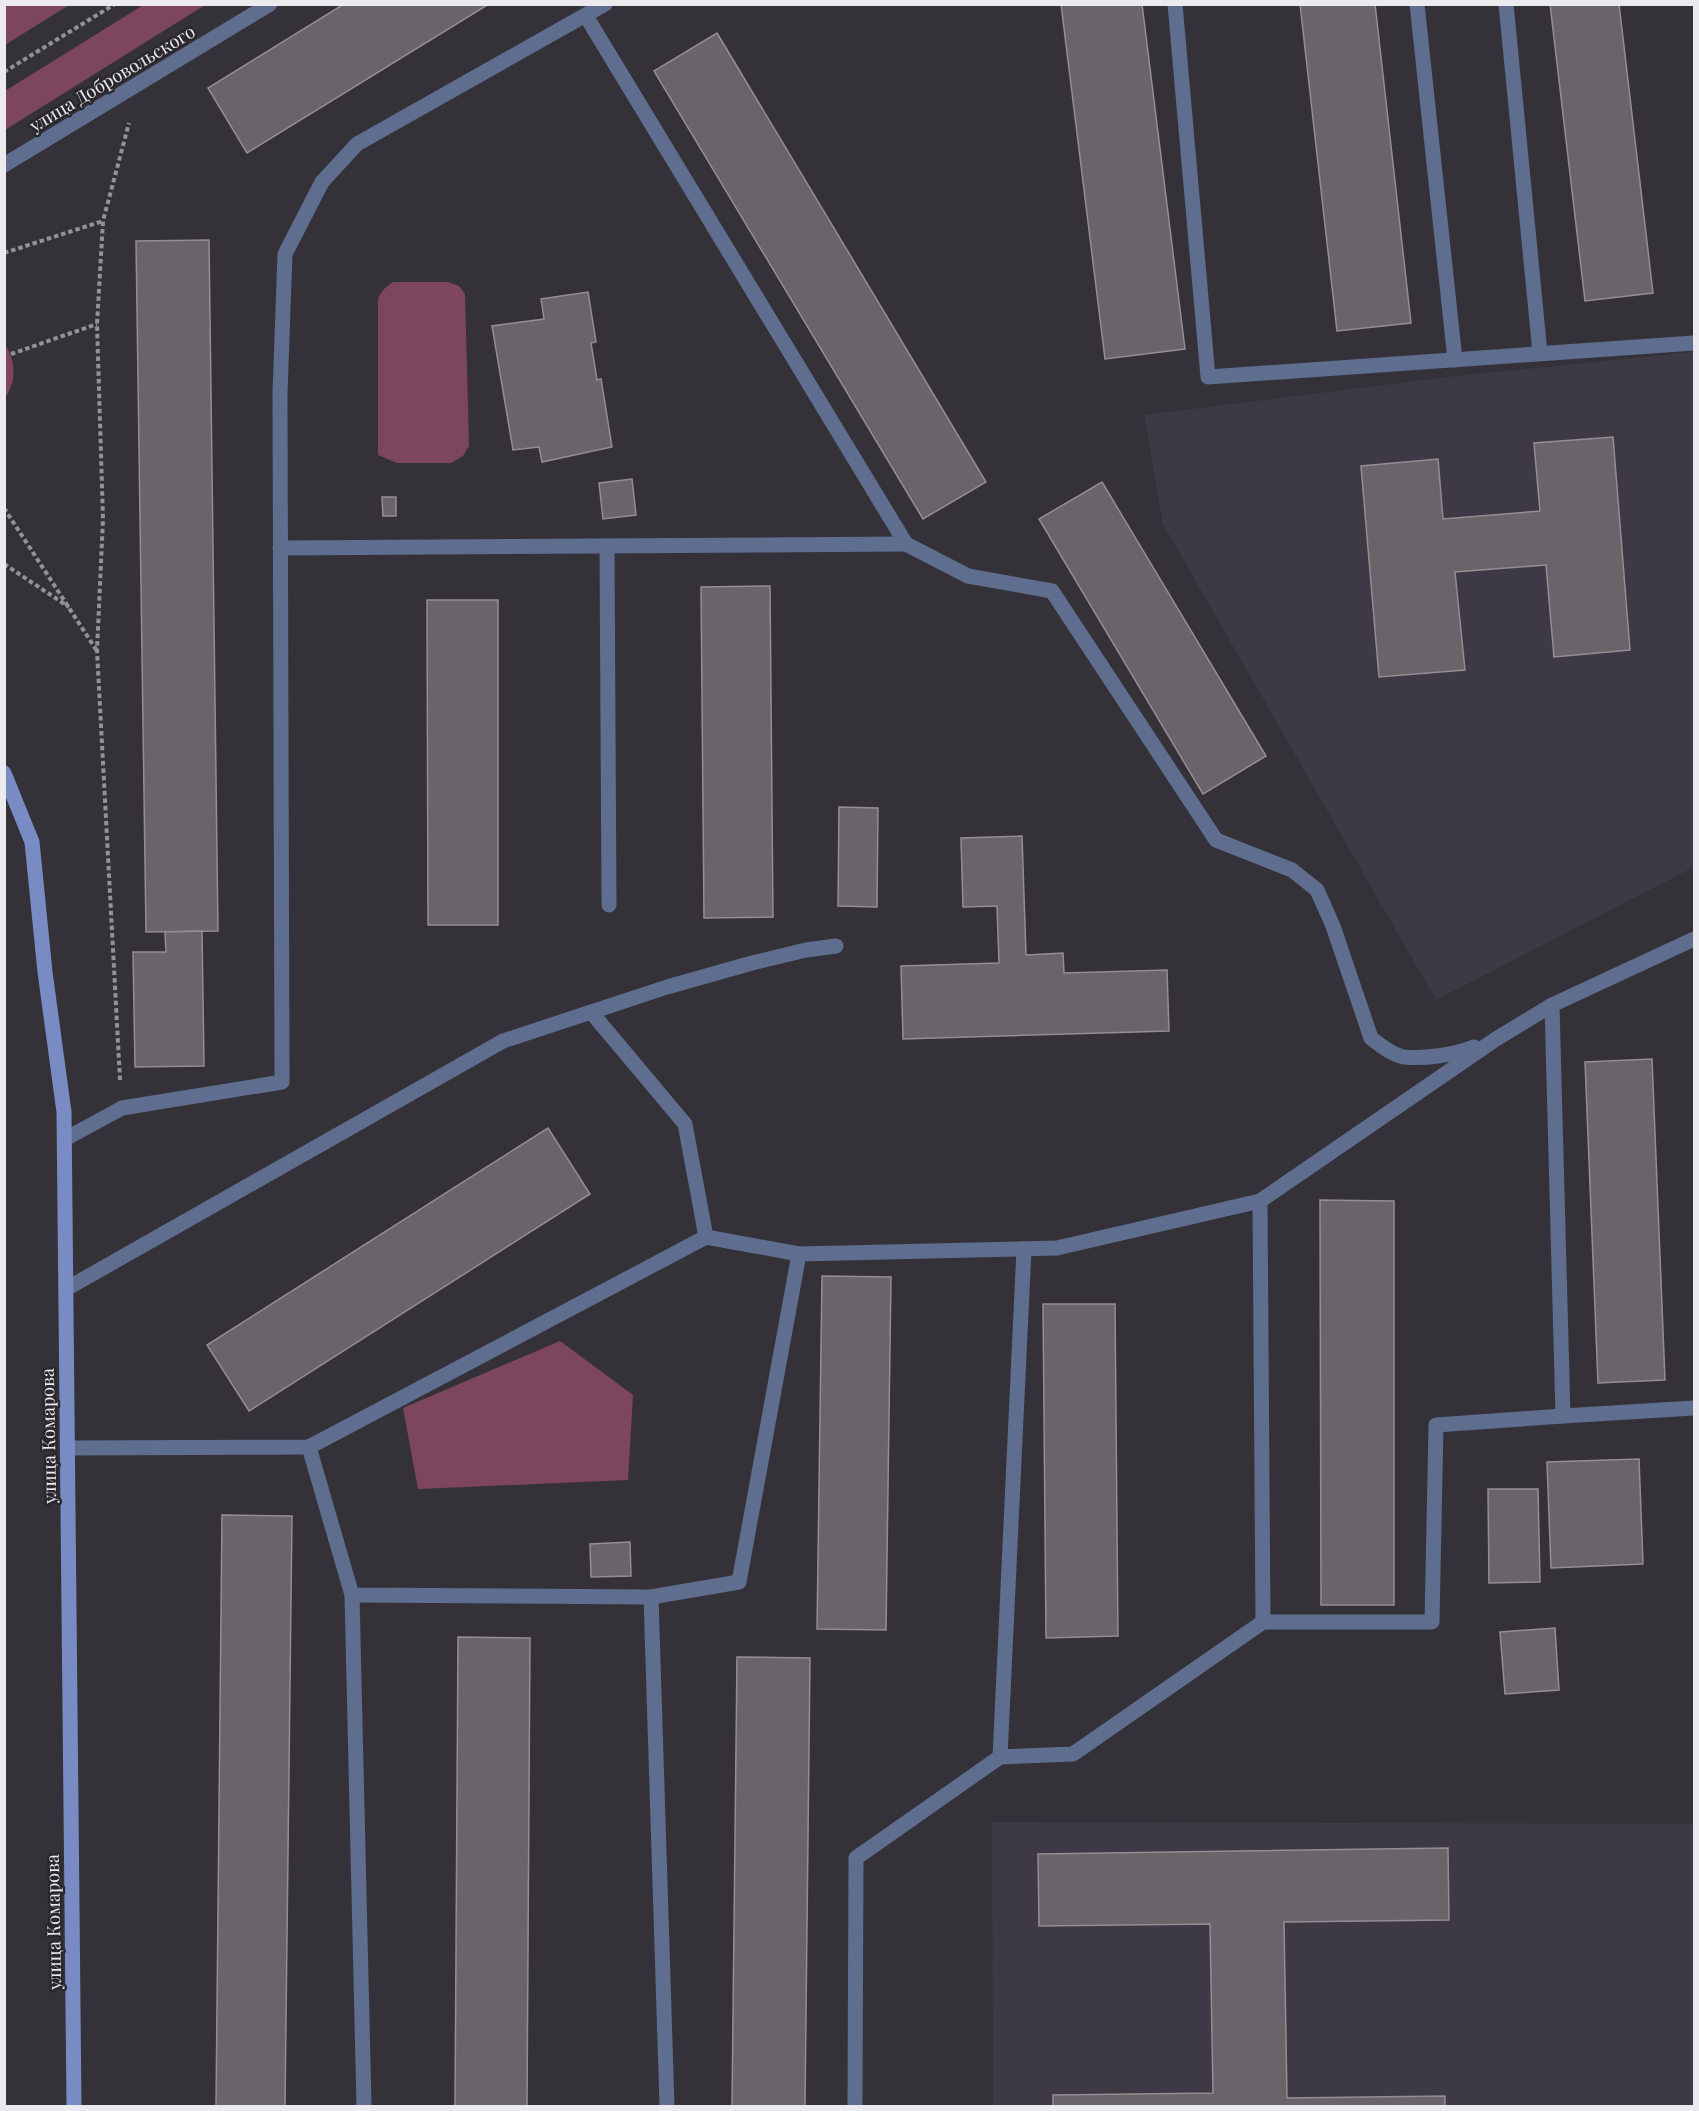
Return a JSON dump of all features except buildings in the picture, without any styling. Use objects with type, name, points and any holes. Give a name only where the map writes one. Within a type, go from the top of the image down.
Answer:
[{"type":"main road","name":"улица Комарова","points":[[4,773],[32,842],[45,972],[64,1112],[74,2106]]},
{"type":"street","name":"улица Добровольского","points":[[4,165],[270,4]]},
{"type":"street","points":[[65,1139],[122,1108],[282,1082],[280,393],[285,254],[322,182],[357,144],[605,4]]},
{"type":"street","points":[[1175,4],[1208,377],[1695,342]]},
{"type":"street","points":[[1417,4],[1455,360]]},
{"type":"street","points":[[1506,4],[1540,353]]},
{"type":"street","points":[[586,16],[906,544]]},
{"type":"street","points":[[280,548],[906,544],[968,576],[1052,591],[1216,840],[1292,870],[1317,890],[1333,926],[1371,1038],[1402,1057],[1455,1054],[1496,1039]]},
{"type":"street","points":[[607,546],[609,905]]},
{"type":"street","points":[[68,1448],[309,1447],[706,1237],[799,1254],[1057,1248],[1260,1201],[1496,1039],[1552,1005],[1695,939]]},
{"type":"street","points":[[66,1289],[503,1041],[667,987],[752,963],[806,950],[836,946]]},
{"type":"street","points":[[1552,1005],[1563,1416]]},
{"type":"street","points":[[591,1012],[685,1124],[706,1237]]},
{"type":"street","points":[[1260,1201],[1263,1622]]},
{"type":"street","points":[[1000,1757],[1024,1249]]},
{"type":"street","points":[[352,1595],[651,1597],[739,1582],[799,1254]]},
{"type":"street","points":[[855,2106],[855,1858],[1000,1757],[1073,1754],[1263,1622],[1432,1622],[1436,1425],[1695,1408]]},
{"type":"street","points":[[309,1447],[352,1595],[364,2106]]},
{"type":"street","points":[[651,1597],[667,2106]]},
{"type":"path","points":[[4,72],[115,4]]},
{"type":"path","points":[[122,1108],[97,651],[103,519],[97,324],[103,221],[140,83]]},
{"type":"path","points":[[4,253],[103,221]]},
{"type":"path","points":[[11,354],[97,324]]},
{"type":"path","points":[[4,508],[97,651]]},
{"type":"path","points":[[4,564],[70,608]]},
{"type":"shaded area","points":[[5,4],[69,4],[69,5],[5,45]]},
{"type":"shaded area","points":[[145,4],[205,5],[5,130],[5,91]]},
{"type":"shaded area","points":[[393,282],[448,282],[459,286],[465,294],[469,446],[463,456],[451,463],[397,463],[378,455],[378,298]]},
{"type":"shaded area","points":[[4,343],[13,364],[12,384],[5,398]]},
{"type":"shaded area","points":[[1694,352],[1694,867],[1436,1000],[1163,524],[1144,415],[1456,376]]},
{"type":"shaded area","points":[[560,1341],[633,1395],[628,1480],[418,1489],[403,1408]]},
{"type":"shaded area","points":[[992,1822],[1694,1824],[1694,2106],[993,2106]]}]
